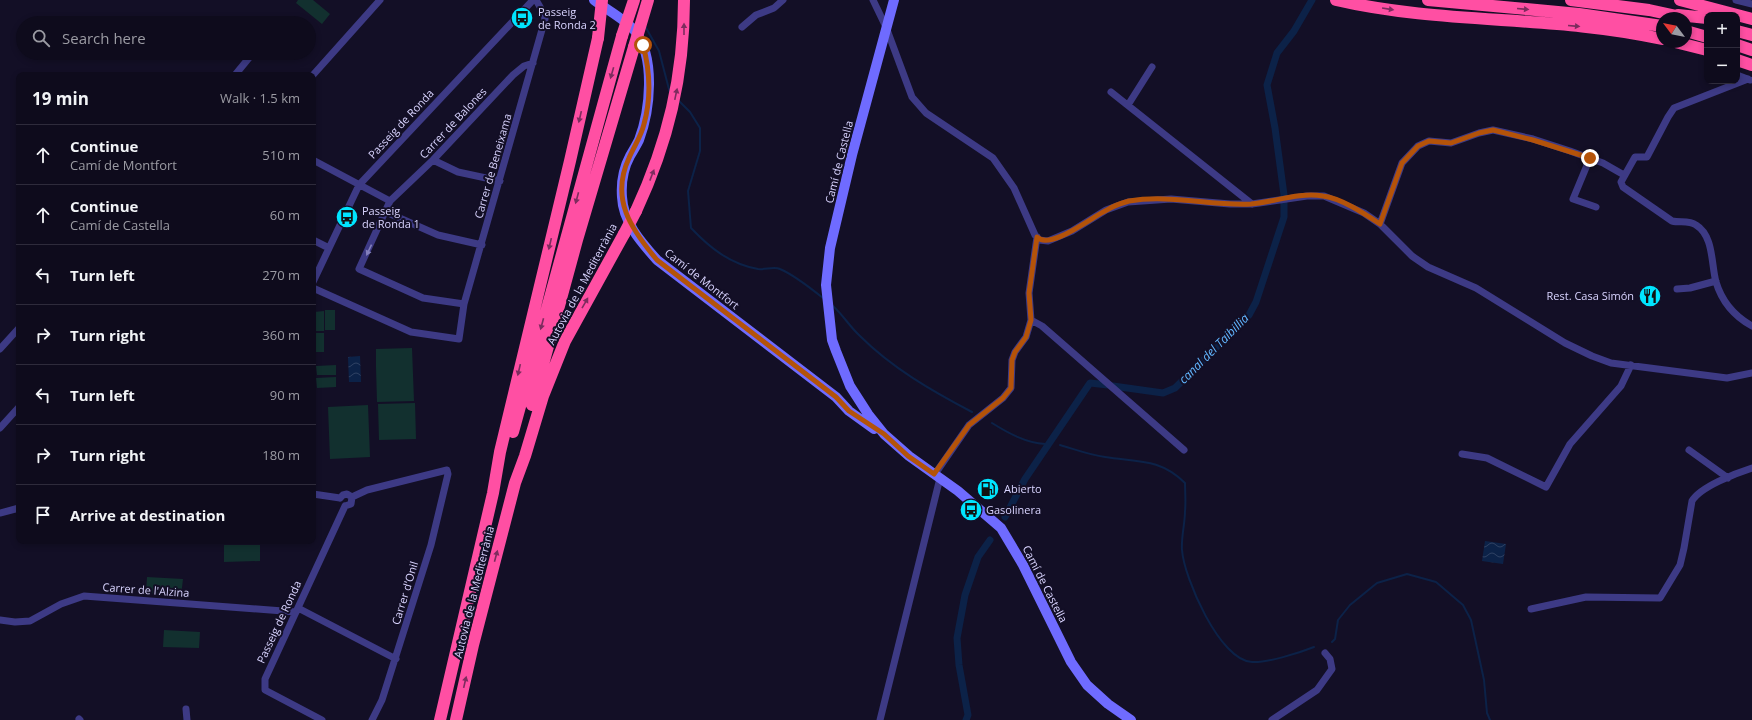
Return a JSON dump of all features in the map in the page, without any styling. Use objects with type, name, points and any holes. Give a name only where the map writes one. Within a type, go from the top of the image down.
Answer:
[{"type":"highway","name":"Autovia de la Mediterrània","points":[[440,720],[493,494],[500,452],[598,38],[602,0]]},
{"type":"highway","points":[[493,494],[507,451],[622,36],[634,0]]},
{"type":"highway","points":[[515,483],[519,455],[571,262],[648,0]]},
{"type":"highway","name":"Autovia de la Mediterrània","points":[[456,720],[473,645],[515,483],[525,456],[543,396],[565,341],[624,234],[651,179],[667,129],[676,93],[681,59],[684,36],[684,0]]},
{"type":"highway","points":[[1336,0],[1406,12],[1455,18],[1595,28],[1656,38]]},
{"type":"highway","points":[[1428,0],[1579,14],[1656,25]]},
{"type":"highway","points":[[1571,0],[1658,12]]},
{"type":"highway","points":[[1680,0],[1752,19]]},
{"type":"highway","points":[[1692,16],[1704,18]]},
{"type":"highway","points":[[1692,19],[1704,22]]},
{"type":"highway","points":[[1740,26],[1752,29]]},
{"type":"highway","points":[[1740,32],[1752,35]]},
{"type":"highway","points":[[1692,33],[1704,36]]},
{"type":"highway","points":[[1692,46],[1704,49]]},
{"type":"highway","points":[[1740,46],[1752,50]]},
{"type":"highway","points":[[1740,61],[1752,65]]},
{"type":"main road","name":"Camí de Montfort","points":[[594,0],[635,31],[643,45],[645,53],[649,99],[644,124],[622,176],[622,198],[626,215],[635,233],[657,260],[836,397],[849,411],[888,434]]},
{"type":"main road","name":"Camí de Castella","points":[[894,0],[830,248],[826,285],[832,340],[850,386],[860,402],[888,434],[919,457],[926,467],[978,507],[1001,528],[1023,565],[1071,662],[1087,685],[1108,704],[1131,720]]},
{"type":"main road","name":"Camí de Castella","points":[[832,332],[847,366],[888,434]]},
{"type":"main road","points":[[847,366],[860,397],[860,402]]},
{"type":"main road","points":[[836,397],[842,396],[850,386]]},
{"type":"main road","points":[[836,397],[860,402]]},
{"type":"main road","points":[[849,411],[860,402]]},
{"type":"street","points":[[316,72],[380,0]]},
{"type":"street","name":"Passeig de Ronda","points":[[316,276],[359,185],[533,0]]},
{"type":"street","name":"Carrer de Beneixama","points":[[316,289],[411,332],[459,339],[464,304],[545,19],[536,0]]},
{"type":"street","points":[[742,27],[756,14],[774,8],[783,0]]},
{"type":"street","points":[[873,0],[886,27],[912,97],[926,113],[993,158],[1014,188],[1039,240],[1048,241],[1072,231],[1106,210],[1128,202],[1171,199],[1230,204],[1252,204],[1307,196],[1324,196],[1364,213],[1380,224],[1412,256],[1428,267],[1476,288],[1565,343],[1592,356],[1612,363],[1727,378],[1752,373]]},
{"type":"street","points":[[1736,0],[1752,4]]},
{"type":"street","points":[[237,72],[247,60]]},
{"type":"street","name":"Carrer de Balones","points":[[464,304],[423,298],[359,269],[390,201],[433,160],[513,75],[524,66],[533,63]]},
{"type":"street","points":[[1128,105],[1152,67]]},
{"type":"street","points":[[1740,76],[1750,80]]},
{"type":"street","points":[[1750,80],[1674,108],[1648,155],[1635,157],[1621,182],[1623,187],[1661,215],[1672,221],[1694,223],[1700,228],[1708,243],[1720,293],[1735,316],[1752,326]]},
{"type":"street","points":[[1111,92],[1252,204]]},
{"type":"street","points":[[1380,224],[1402,163],[1418,146],[1429,141],[1451,143],[1479,133],[1493,130],[1533,140],[1590,158],[1603,163],[1624,175]]},
{"type":"street","points":[[1590,158],[1573,199],[1596,207]]},
{"type":"street","points":[[433,160],[458,172],[500,181]]},
{"type":"street","points":[[316,162],[390,201]]},
{"type":"street","points":[[386,212],[438,235],[482,245]]},
{"type":"street","points":[[880,720],[937,476],[969,425],[1003,398],[1011,388],[1012,360],[1015,352],[1026,337],[1031,320],[1029,293],[1037,237]]},
{"type":"street","points":[[316,241],[330,248]]},
{"type":"street","points":[[1677,289],[1690,288],[1716,281]]},
{"type":"street","points":[[1031,320],[1042,326],[1184,450]]},
{"type":"street","points":[[0,349],[16,331]]},
{"type":"street","points":[[1462,454],[1488,458],[1546,487],[1570,444],[1621,386],[1630,365]]},
{"type":"street","points":[[0,428],[16,410]]},
{"type":"street","points":[[1689,450],[1728,478]]},
{"type":"street","points":[[1531,609],[1586,597],[1660,598],[1680,565],[1692,502],[1696,495],[1728,478],[1752,468]]},
{"type":"street","name":"Carrer d'Onil","points":[[352,498],[367,490],[448,470],[431,545],[396,659],[382,700],[372,720]]},
{"type":"street","points":[[316,494],[340,498],[347,494],[352,498],[351,504],[345,506],[340,502],[340,498]]},
{"type":"street","name":"Passeig de Ronda","points":[[322,720],[265,690],[265,679],[345,506]]},
{"type":"street","points":[[0,513],[16,509]]},
{"type":"street","name":"Carrer de l'Alzina","points":[[0,620],[15,622],[30,621],[61,604],[84,596],[297,610],[396,659]]},
{"type":"street","points":[[1272,720],[1317,690],[1332,669],[1330,659],[1325,652]]},
{"type":"street","points":[[186,709],[187,720]]},
{"type":"green space","points":[[298,0],[313,0],[330,14],[322,24],[316,19],[316,16],[312,16],[296,3]]},
{"type":"green space","points":[[325,310],[335,310],[335,330],[325,330]]},
{"type":"green space","points":[[324,311],[324,331],[316,331],[316,312]]},
{"type":"green space","points":[[316,333],[324,333],[324,352],[316,352]]},
{"type":"green space","points":[[412,348],[414,401],[377,402],[376,349]]},
{"type":"green space","points":[[336,365],[336,375],[317,375],[316,366]]},
{"type":"green space","points":[[336,377],[336,387],[317,388],[316,378]]},
{"type":"green space","points":[[415,403],[416,439],[379,440],[378,404]]},
{"type":"green space","points":[[368,405],[370,457],[330,459],[328,407]]},
{"type":"green space","points":[[224,545],[260,545],[260,561],[224,562]]},
{"type":"green space","points":[[147,577],[183,579],[181,596],[146,593]]},
{"type":"green space","points":[[164,630],[200,632],[199,648],[163,647]]},
{"type":"water","points":[[360,356],[361,382],[349,382],[348,357]]},
{"type":"water","points":[[1485,541],[1506,544],[1503,564],[1482,561]]},
{"type":"waterway","name":"canal del Taibillia","points":[[1284,195],[1275,128],[1267,85],[1277,53],[1294,31],[1312,0]]},
{"type":"waterway","points":[[645,26],[659,51],[670,93]]},
{"type":"waterway","points":[[679,101],[690,112],[700,128],[700,151],[688,191],[691,228],[713,248],[730,259],[748,267],[758,269],[775,268],[785,271],[823,298]]},
{"type":"waterway","name":"canal del Taibillia","points":[[1113,386],[1163,393],[1175,388],[1249,315],[1256,302],[1284,217],[1284,203]]},
{"type":"waterway","points":[[833,306],[872,348],[899,369],[942,396],[972,412]]},
{"type":"waterway","name":"canal del Taibillia","points":[[1005,517],[1025,479],[1090,383],[1108,385]]},
{"type":"waterway","points":[[992,423],[1024,440],[1045,444]]},
{"type":"waterway","points":[[1060,445],[1099,456],[1148,462],[1166,469],[1185,483],[1182,550],[1189,579],[1216,634],[1228,648],[1240,658],[1252,662],[1266,661],[1292,655],[1314,647]]},
{"type":"waterway","name":"canal del Taibillia","points":[[966,720],[968,715],[959,665],[957,638],[965,595],[978,557],[990,540]]},
{"type":"waterway","points":[[1332,642],[1335,639],[1338,620],[1350,605],[1377,583],[1407,574],[1436,582],[1463,605],[1471,620],[1484,680],[1487,713],[1490,720]]},
{"type":"place","name":"Passeig de Ronda 2","points":[[522,18]]},
{"type":"place","name":"Passeig de Ronda 1","points":[[347,217]]},
{"type":"place","name":"Rest. Casa Simón","points":[[1650,296]]},
{"type":"place","name":"Abierto","points":[[988,489]]},
{"type":"place","name":"Gasolinera","points":[[971,510]]},
{"type":"route","points":[[643,45],[648,69],[649,99],[644,124],[638,142],[629,157],[622,176],[622,198],[626,215],[635,233],[657,260],[836,397],[849,411],[884,434],[908,456],[934,474],[969,425],[1003,398],[1011,388],[1012,360],[1015,352],[1026,337],[1031,320],[1029,293],[1037,237],[1039,240],[1048,241],[1072,231],[1106,210],[1128,202],[1152,199],[1252,204],[1307,196],[1324,196],[1364,213],[1380,224],[1402,163],[1418,146],[1429,141],[1451,143],[1479,133],[1493,130],[1533,140],[1590,158]]}]
